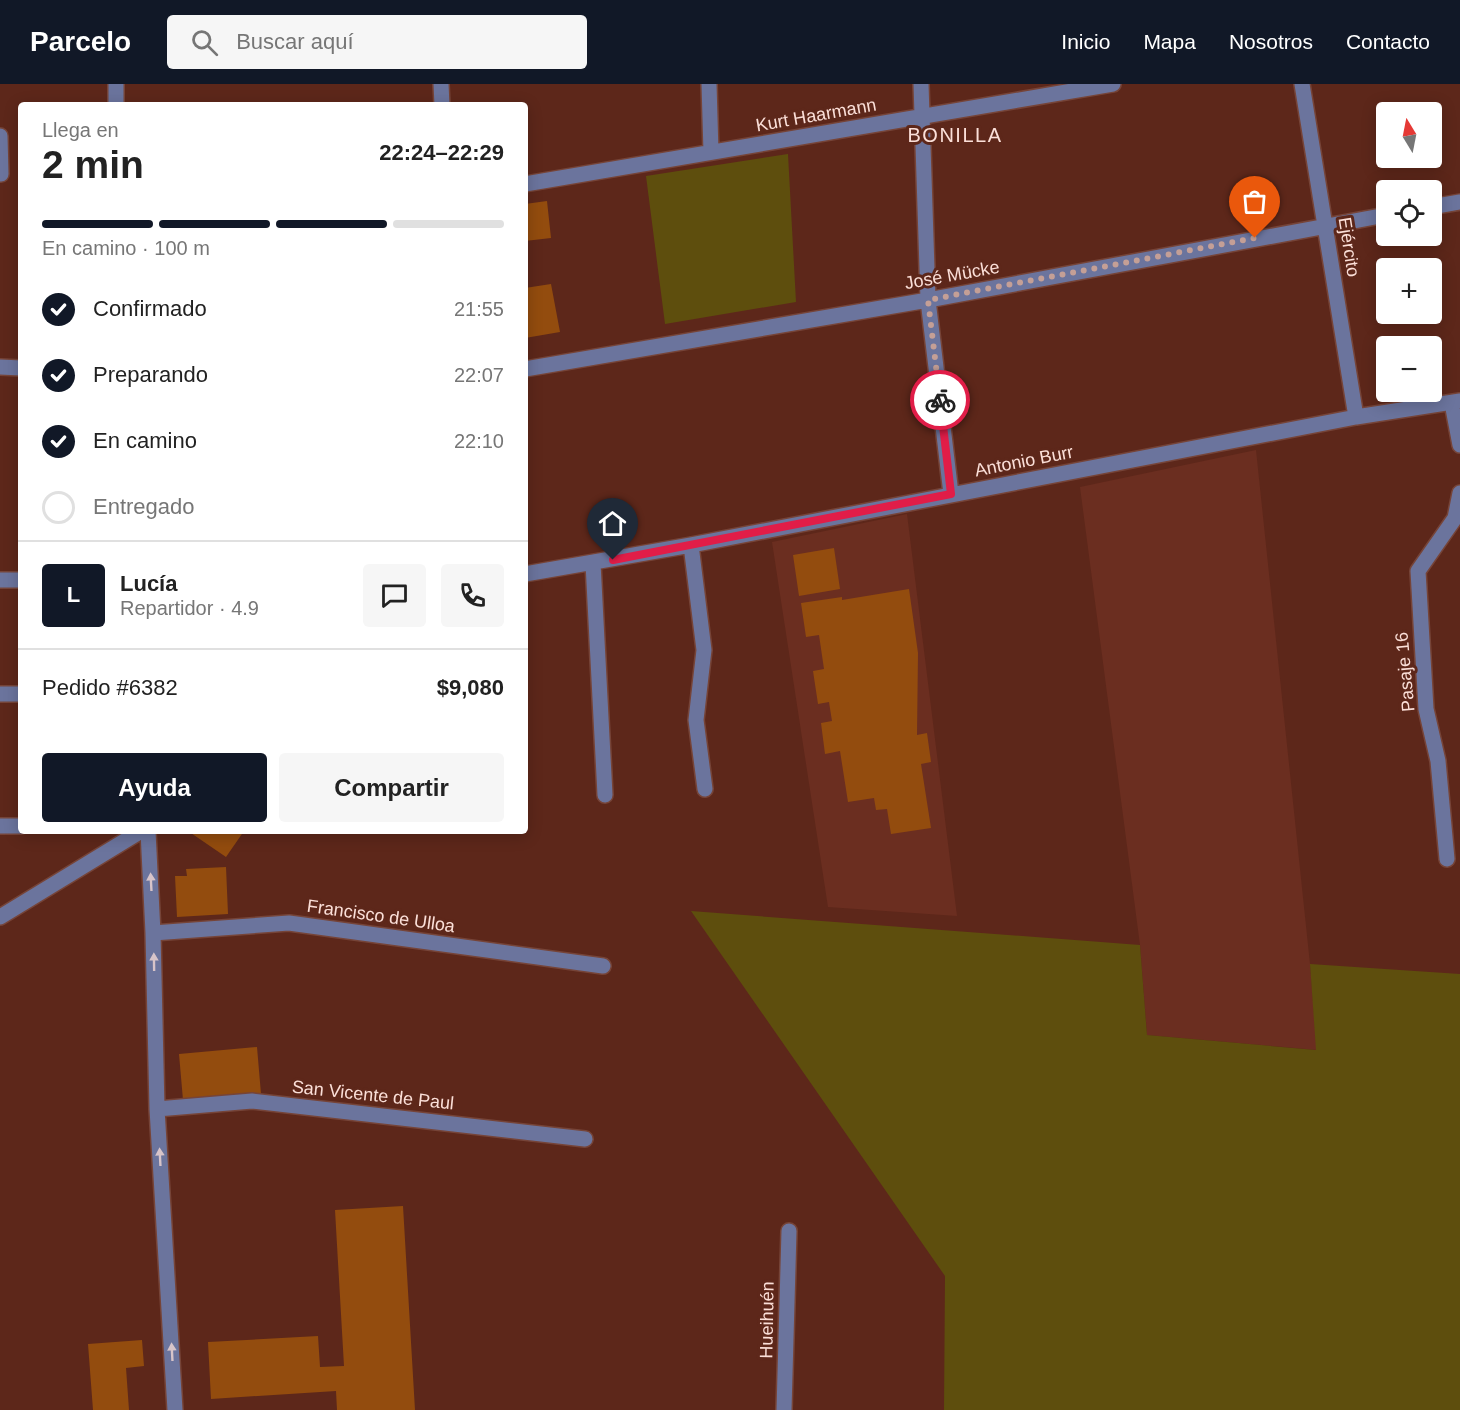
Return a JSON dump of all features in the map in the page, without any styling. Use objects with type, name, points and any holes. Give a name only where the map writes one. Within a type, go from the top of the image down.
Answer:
[{"type":"street","points":[[116,84],[116,102]]},
{"type":"street","points":[[441,84],[442,102]]},
{"type":"street","points":[[709,84],[711,152]]},
{"type":"street","points":[[921,84],[928,300],[951,494]]},
{"type":"street","name":"Kurt Haarmann","points":[[528,183],[1113,84]]},
{"type":"street","name":"Ejército","points":[[1302,84],[1356,417]]},
{"type":"street","points":[[0,136],[1,174]]},
{"type":"street","points":[[1442,205],[1460,202]]},
{"type":"street","name":"José Mücke","points":[[528,368],[928,300],[1376,217]]},
{"type":"street","points":[[0,367],[18,368]]},
{"type":"street","points":[[1456,402],[1460,445]]},
{"type":"street","name":"Antonio Burr","points":[[528,574],[691,545],[1356,417],[1456,402]]},
{"type":"street","name":"Pasaje 16","points":[[1447,859],[1438,761],[1426,709],[1418,571],[1455,518],[1460,493]]},
{"type":"street","points":[[691,545],[704,650],[696,720],[705,789]]},
{"type":"street","points":[[593,563],[605,795]]},
{"type":"street","points":[[0,580],[18,580]]},
{"type":"street","points":[[0,694],[18,694]]},
{"type":"street","points":[[0,826],[18,826]]},
{"type":"street","points":[[0,917],[136,834]]},
{"type":"street","points":[[148,834],[157,1109],[175,1410]]},
{"type":"street","name":"Francisco de Ulloa","points":[[153,933],[289,923],[603,966]]},
{"type":"street","name":"San Vicente de Paul","points":[[157,1109],[252,1101],[585,1139]]},
{"type":"street","name":"Hueihuén","points":[[784,1410],[789,1231]]},
{"type":"shaded area","points":[[788,154],[796,302],[665,324],[646,176]]},
{"type":"shaded area","points":[[1256,450],[1317,1050],[1147,1035],[1140,945],[1080,487]]},
{"type":"shaded area","points":[[907,514],[957,916],[828,907],[772,542]]},
{"type":"shaded area","points":[[691,911],[1140,945],[1147,1035],[1316,1050],[1310,964],[1460,974],[1460,1410],[944,1410],[945,1276]]},
{"type":"building","points":[[547,201],[551,238],[528,241],[528,204]]},
{"type":"building","points":[[551,284],[560,332],[528,337],[528,288]]},
{"type":"building","points":[[834,548],[840,589],[799,596],[793,555]]},
{"type":"building","points":[[909,589],[918,653],[917,735],[927,733],[931,762],[921,764],[931,828],[891,834],[887,809],[876,810],[874,798],[848,802],[840,751],[825,754],[821,723],[832,721],[829,702],[818,704],[813,671],[824,669],[819,635],[806,637],[801,603],[842,597],[842,600]]},
{"type":"building","points":[[192,834],[242,834],[226,857]]},
{"type":"building","points":[[226,867],[228,914],[177,917],[175,876],[187,876],[186,869]]},
{"type":"building","points":[[257,1047],[261,1094],[183,1100],[179,1054]]},
{"type":"building","points":[[403,1206],[415,1410],[337,1410],[336,1391],[211,1399],[208,1342],[318,1336],[320,1367],[344,1366],[335,1210]]},
{"type":"building","points":[[142,1340],[144,1366],[126,1368],[129,1410],[93,1410],[88,1344]]},
{"type":"way so far","points":[[940,400],[928,300],[1255,238]]},
{"type":"district","name":"BONILLA","points":[[955,135]]},
{"type":"route","points":[[613,560],[951,494],[940,400]]}]
